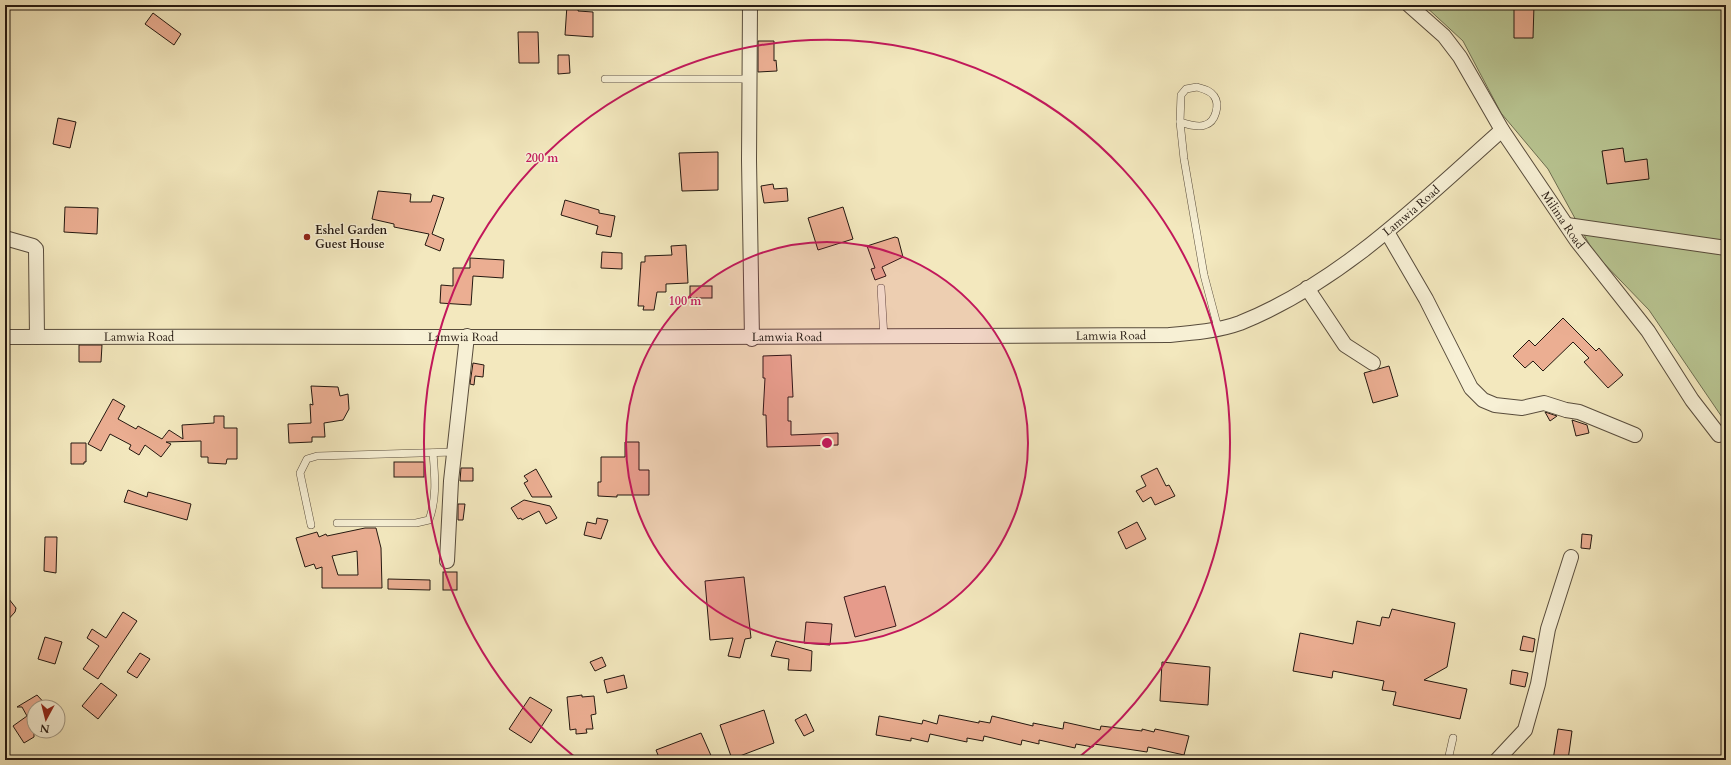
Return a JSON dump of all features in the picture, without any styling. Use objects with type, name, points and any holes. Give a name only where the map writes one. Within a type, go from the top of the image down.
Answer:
[{"type":"street","points":[[750,5],[752,339]]},
{"type":"street","name":"Milima Road","points":[[1409,5],[1444,36],[1460,57],[1502,130],[1567,225],[1595,265],[1648,331],[1692,400],[1719,435]]},
{"type":"street","name":"Lamwia Road","points":[[5,337],[467,336],[752,339],[1169,335],[1218,328],[1239,323],[1328,276],[1388,232],[1502,130]]},
{"type":"street","points":[[1567,225],[1726,248]]},
{"type":"street","points":[[1388,232],[1426,299],[1471,388],[1483,400],[1495,405],[1522,408],[1544,403],[1566,410],[1579,412],[1635,435]]},
{"type":"street","points":[[5,238],[33,246],[36,249],[37,336]]},
{"type":"street","points":[[1307,288],[1345,345],[1373,363]]},
{"type":"street","points":[[447,561],[454,452],[467,336]]},
{"type":"street","points":[[1498,760],[1525,730],[1538,684],[1548,629],[1571,556]]},
{"type":"lane","points":[[605,79],[750,79]]},
{"type":"lane","points":[[1180,122],[1188,125],[1205,126],[1211,121],[1216,113],[1217,105],[1214,96],[1207,90],[1197,87],[1186,89],[1181,95],[1180,122],[1184,159],[1204,275],[1218,328]]},
{"type":"lane","points":[[881,288],[884,338]]},
{"type":"lane","points":[[311,525],[300,473],[307,459],[317,456],[454,452]]},
{"type":"lane","points":[[337,523],[416,523],[429,520],[434,507],[436,490],[433,453]]},
{"type":"lane","points":[[1448,760],[1453,738]]},
{"type":"green space","points":[[1424,5],[1726,5],[1726,423],[1649,310],[1594,253],[1548,169],[1501,113],[1463,41]]},
{"type":"building","points":[[567,5],[579,5],[578,11],[593,12],[593,37],[565,35]]},
{"type":"building","points":[[1514,5],[1534,5],[1533,38],[1514,38]]},
{"type":"building","points":[[153,13],[181,34],[174,45],[145,24]]},
{"type":"building","points":[[518,32],[538,32],[539,63],[519,63]]},
{"type":"building","points":[[758,41],[774,41],[774,61],[776,60],[777,71],[758,72]]},
{"type":"building","points":[[558,55],[569,55],[570,73],[558,74]]},
{"type":"building","points":[[58,118],[76,122],[70,148],[53,144]]},
{"type":"building","points":[[1623,148],[1625,162],[1647,159],[1649,179],[1607,184],[1602,151]]},
{"type":"building","points":[[718,152],[718,190],[682,191],[679,153]]},
{"type":"building","points":[[773,184],[774,189],[787,188],[788,201],[764,203],[761,186]]},
{"type":"building","points":[[378,191],[411,194],[410,202],[431,202],[433,195],[444,198],[432,234],[444,239],[440,251],[425,245],[429,234],[394,227],[394,224],[372,219]]},
{"type":"building","points":[[565,200],[599,210],[599,213],[615,216],[611,237],[596,234],[598,226],[561,215]]},
{"type":"building","points":[[65,207],[98,208],[97,234],[64,232]]},
{"type":"building","points":[[843,207],[853,239],[818,250],[808,218]]},
{"type":"building","points":[[895,237],[898,238],[903,257],[882,267],[886,276],[875,280],[871,269],[875,268],[867,246]]},
{"type":"building","points":[[686,245],[688,283],[666,284],[666,292],[657,292],[654,310],[643,310],[644,306],[638,306],[641,262],[645,262],[645,256],[672,255],[671,246]]},
{"type":"building","points":[[602,252],[622,253],[622,269],[601,268]]},
{"type":"building","points":[[470,258],[504,260],[503,278],[473,276],[471,305],[440,303],[441,285],[453,286],[453,268],[470,268]]},
{"type":"building","points":[[690,286],[712,286],[712,298],[690,298]]},
{"type":"building","points":[[1563,318],[1596,351],[1599,348],[1623,375],[1608,388],[1584,362],[1589,358],[1573,342],[1543,371],[1533,361],[1525,368],[1513,356],[1529,340],[1535,346]]},
{"type":"building","points":[[79,345],[102,345],[101,362],[79,362]]},
{"type":"building","points":[[791,355],[793,397],[788,397],[788,421],[791,421],[791,435],[838,433],[838,445],[767,447],[766,415],[763,415],[765,378],[763,378],[763,356]]},
{"type":"building","points":[[473,363],[484,365],[483,377],[475,376],[474,385],[470,384]]},
{"type":"building","points":[[1389,366],[1398,396],[1373,403],[1364,373]]},
{"type":"building","points":[[311,386],[338,387],[340,396],[348,394],[349,409],[343,420],[324,423],[325,437],[312,437],[312,442],[289,443],[288,424],[311,423],[310,404],[313,405]]},
{"type":"building","points":[[113,399],[125,406],[118,419],[136,429],[138,426],[162,439],[169,430],[183,439],[182,425],[214,423],[214,416],[224,416],[224,428],[237,428],[237,459],[227,459],[226,464],[208,463],[208,457],[201,457],[201,441],[166,442],[171,444],[161,457],[145,445],[139,455],[129,449],[131,445],[110,434],[101,451],[88,444]]},
{"type":"building","points":[[1545,412],[1557,416],[1550,421]]},
{"type":"building","points":[[1572,420],[1587,425],[1589,433],[1576,436]]},
{"type":"building","points":[[625,442],[639,442],[639,470],[649,470],[649,495],[617,495],[617,497],[598,496],[598,482],[601,482],[601,457],[625,457]]},
{"type":"building","points":[[71,443],[86,443],[86,462],[84,462],[84,464],[71,464]]},
{"type":"building","points":[[394,462],[424,462],[424,477],[394,477]]},
{"type":"building","points":[[461,468],[473,468],[473,481],[460,481]]},
{"type":"building","points":[[1157,468],[1166,486],[1169,485],[1175,496],[1155,505],[1151,497],[1143,502],[1136,491],[1146,486],[1141,476]]},
{"type":"building","points":[[536,469],[552,497],[532,497],[524,483],[528,481],[524,476]]},
{"type":"building","points":[[128,490],[147,497],[148,492],[191,504],[187,520],[124,502]]},
{"type":"building","points":[[524,500],[550,506],[557,518],[546,524],[539,511],[522,520],[521,518],[518,519],[511,508]]},
{"type":"building","points":[[458,504],[465,504],[463,520],[458,520]]},
{"type":"building","points":[[597,518],[608,520],[601,539],[584,535],[587,522],[596,524]]},
{"type":"building","points":[[1137,522],[1146,539],[1126,549],[1118,532]]},
{"type":"building","points":[[365,528],[376,528],[381,548],[382,588],[322,588],[322,567],[316,569],[314,564],[305,567],[296,538],[317,532],[319,537],[326,534],[327,536]],"holes":[[[357,551],[358,575],[338,575],[332,556]]]},
{"type":"building","points":[[1582,534],[1592,535],[1590,549],[1581,548]]},
{"type":"building","points":[[45,537],[57,537],[56,573],[44,571]]},
{"type":"building","points":[[443,572],[457,572],[457,590],[443,590]]},
{"type":"building","points":[[744,577],[751,638],[745,639],[740,658],[728,656],[733,638],[710,640],[705,581]]},
{"type":"building","points":[[388,579],[430,580],[430,590],[388,589]]},
{"type":"building","points":[[885,586],[896,626],[855,637],[844,597]]},
{"type":"building","points":[[5,594],[16,608],[15,612],[5,623]]},
{"type":"building","points":[[1392,609],[1455,623],[1447,667],[1424,680],[1467,689],[1460,719],[1393,705],[1396,692],[1382,690],[1384,681],[1333,671],[1332,678],[1293,671],[1300,633],[1353,644],[1357,621],[1380,626],[1382,617],[1389,618]]},
{"type":"building","points":[[123,612],[137,621],[98,679],[83,669],[99,646],[87,638],[92,629],[106,638]]},
{"type":"building","points":[[806,622],[832,624],[830,645],[804,643]]},
{"type":"building","points":[[1523,636],[1535,639],[1533,652],[1520,650]]},
{"type":"building","points":[[45,637],[62,642],[55,664],[38,659]]},
{"type":"building","points":[[776,641],[812,651],[811,671],[788,670],[789,659],[771,656]]},
{"type":"building","points":[[140,653],[150,659],[137,678],[127,672]]},
{"type":"building","points":[[602,657],[606,666],[595,671],[590,662]]},
{"type":"building","points":[[1162,662],[1210,667],[1208,705],[1160,701]]},
{"type":"building","points":[[1512,670],[1528,673],[1525,687],[1510,684]]},
{"type":"building","points":[[624,675],[627,688],[607,693],[604,680]]},
{"type":"building","points":[[101,683],[117,695],[98,719],[82,706]]},
{"type":"building","points":[[37,695],[41,699],[30,699]]},
{"type":"building","points":[[582,695],[582,697],[594,696],[596,714],[591,715],[593,729],[586,729],[587,733],[576,734],[576,729],[570,730],[567,697]]},
{"type":"building","points":[[530,697],[552,710],[531,743],[509,729]]},
{"type":"building","points":[[26,702],[26,714],[22,707],[17,707]]},
{"type":"building","points":[[764,710],[774,743],[732,759],[720,725]]},
{"type":"building","points":[[806,714],[814,731],[804,736],[795,720]]},
{"type":"building","points":[[939,715],[979,723],[979,721],[990,723],[992,716],[1033,726],[1033,723],[1063,729],[1064,722],[1100,730],[1101,726],[1142,731],[1142,729],[1154,732],[1155,729],[1189,736],[1184,755],[1148,747],[1147,752],[1094,744],[1093,747],[1076,744],[1075,748],[1039,740],[1039,744],[1022,740],[1021,745],[984,736],[983,741],[967,738],[967,742],[930,734],[928,742],[911,738],[911,741],[876,735],[879,716],[922,724],[923,720],[937,724]]},
{"type":"building","points":[[26,717],[26,739],[31,739],[24,743],[13,726]]},
{"type":"building","points":[[1558,729],[1572,731],[1568,760],[1553,760]]},
{"type":"building","points":[[701,733],[713,760],[660,760],[656,750]]},
{"type":"place","name":"Eshel Garden Guest House","points":[[307,237]]}]
